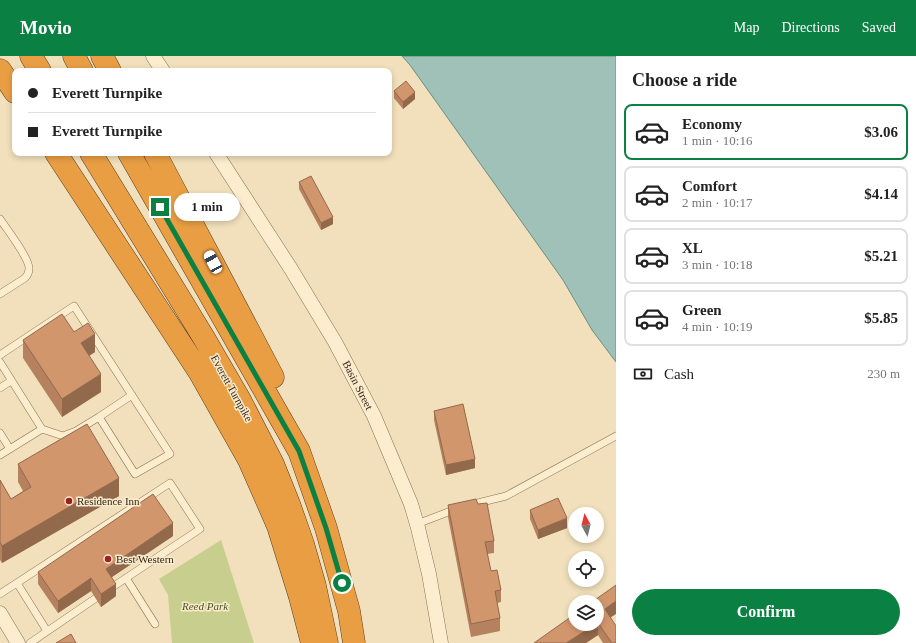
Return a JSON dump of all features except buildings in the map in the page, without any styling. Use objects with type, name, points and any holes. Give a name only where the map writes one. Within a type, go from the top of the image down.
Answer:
[{"type":"highway","points":[[31,56],[38,68]]},
{"type":"highway","points":[[74,56],[80,68]]},
{"type":"highway","points":[[102,56],[108,68]]},
{"type":"highway","points":[[0,70],[12,88]]},
{"type":"highway","points":[[58,156],[200,373],[249,460],[278,526],[300,597],[312,643]]},
{"type":"highway","name":"Everett Turnpike","points":[[93,156],[204,338],[240,400],[273,464],[303,544],[315,586],[327,643]]},
{"type":"highway","points":[[131,156],[299,451]]},
{"type":"highway","points":[[157,156],[274,379],[326,528],[349,611],[354,643]]},
{"type":"street","points":[[153,56],[161,68]]},
{"type":"street","name":"Basin Street","points":[[218,156],[335,342],[374,416],[411,504],[417,524],[429,574],[440,643]]},
{"type":"street","points":[[0,613],[18,643]]},
{"type":"lane","points":[[0,219],[24,255],[29,269],[28,275],[25,278],[0,294]]},
{"type":"lane","points":[[0,355],[74,306],[170,454],[135,474],[99,417]]},
{"type":"lane","points":[[0,362],[42,429],[63,436],[76,431],[132,395]]},
{"type":"lane","points":[[0,388],[11,381]]},
{"type":"lane","points":[[0,455],[42,429]]},
{"type":"lane","points":[[0,433],[10,449]]},
{"type":"lane","points":[[417,524],[458,508],[506,496],[616,436]]},
{"type":"lane","points":[[0,594],[170,483],[200,529],[111,588]]},
{"type":"lane","points":[[126,578],[155,624]]},
{"type":"lane","points":[[17,583],[47,631]]},
{"type":"lane","points":[[30,643],[96,598]]},
{"type":"green space","name":"Reed Park","points":[[221,540],[254,643],[172,643],[168,595],[159,579]]},
{"type":"water","points":[[402,56],[616,56],[616,362],[592,330],[563,280],[410,65]]},
{"type":"place","name":"Residence Inn","points":[[69,501]]},
{"type":"place","name":"Best Western","points":[[108,559]]},
{"type":"route","points":[[160,207],[299,451],[326,528],[342,583]]}]
